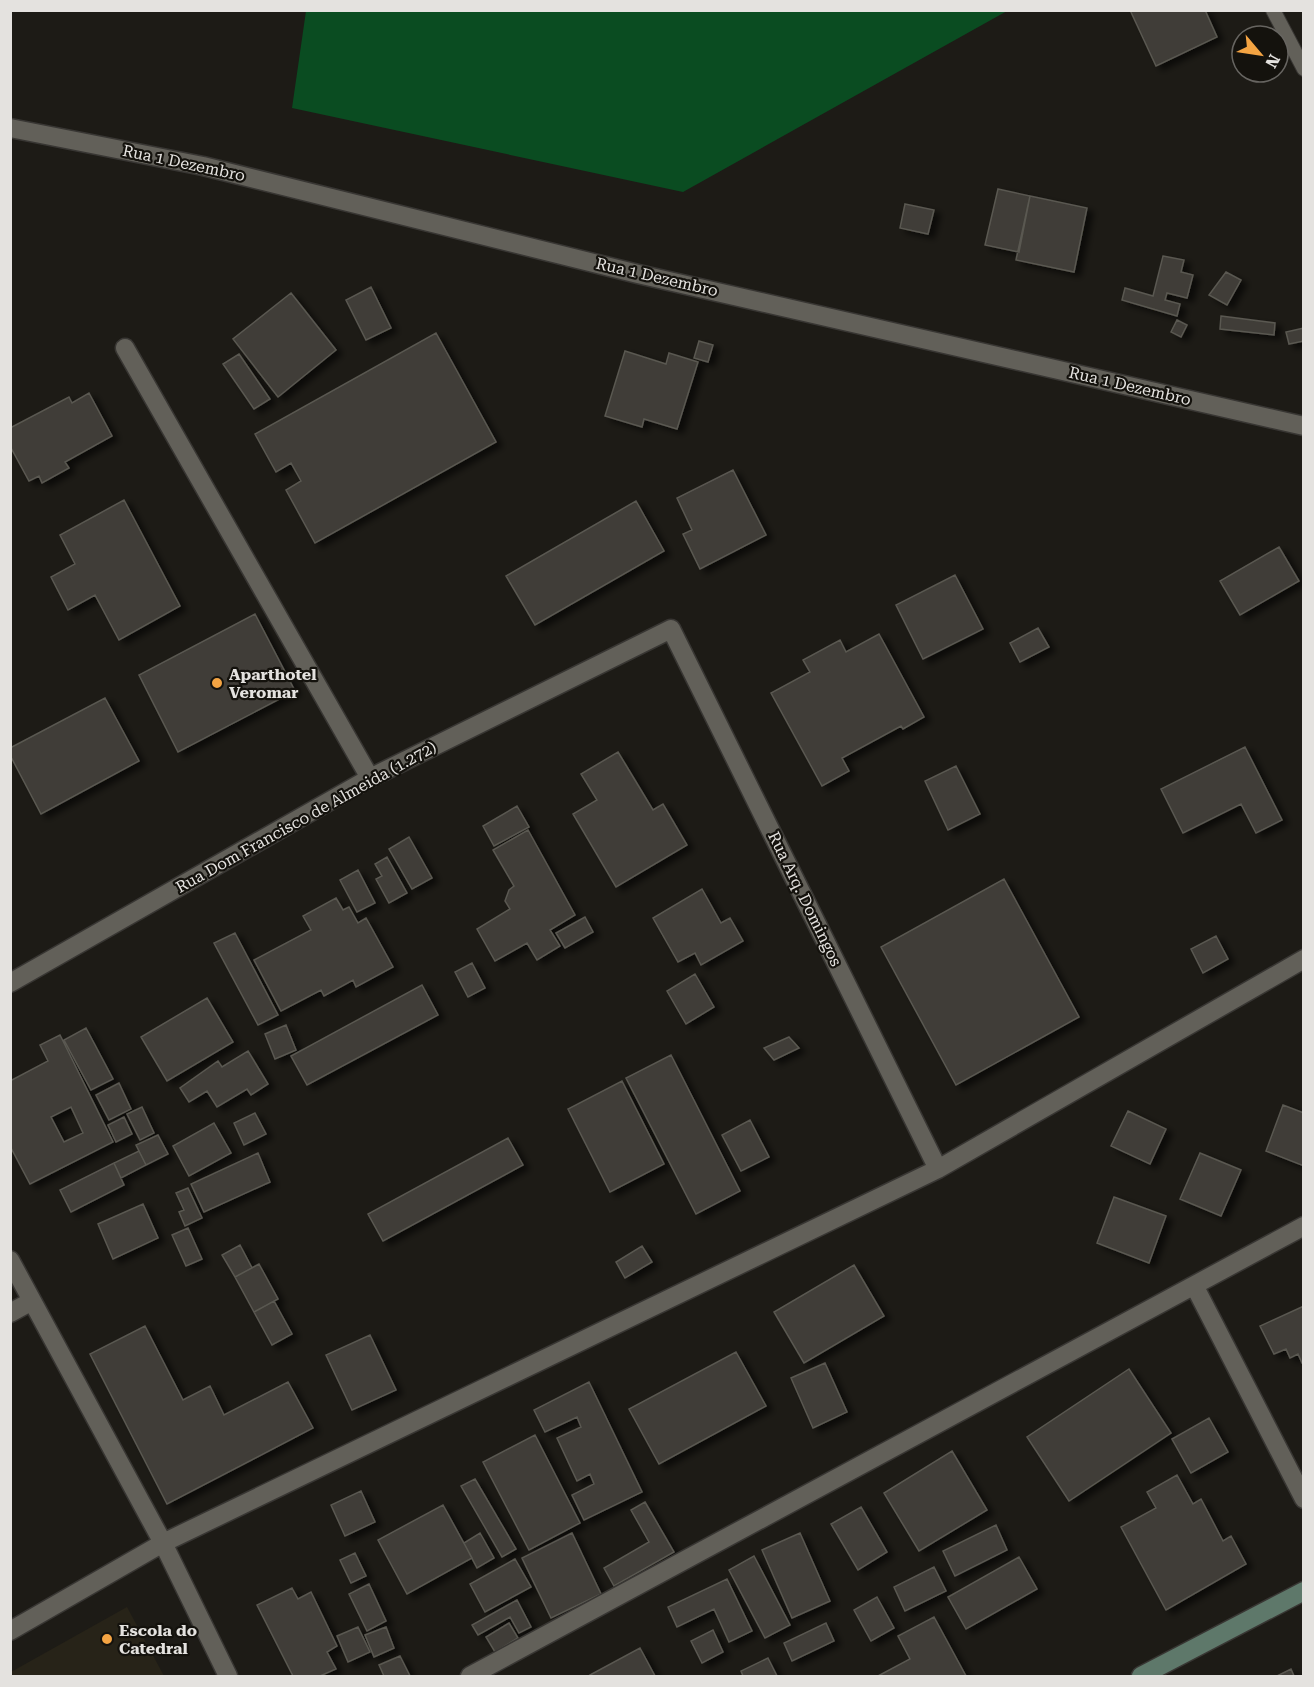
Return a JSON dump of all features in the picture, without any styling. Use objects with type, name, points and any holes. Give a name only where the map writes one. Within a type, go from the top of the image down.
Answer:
[{"type":"street","name":"Rua 1 Dezembro","points":[[10,128],[203,166],[638,273],[1304,426]]},
{"type":"street","points":[[125,348],[370,778]]},
{"type":"street","name":"Rua Dom Francisco de Almeida (1.272)","points":[[10,983],[370,778],[671,629]]},
{"type":"street","name":"Rua Arq. Domingos","points":[[671,629],[938,1169]]},
{"type":"street","points":[[10,1630],[163,1543],[938,1169],[1304,959]]},
{"type":"street","points":[[470,1677],[1195,1287],[1304,1226]]},
{"type":"street","points":[[10,1260],[163,1543],[228,1677]]},
{"type":"street","points":[[1195,1287],[1304,1499]]},
{"type":"street","points":[[10,1313],[32,1301]]},
{"type":"street","points":[[1141,1677],[1304,1591]]},
{"type":"lane","points":[[1273,10],[1304,69]]},
{"type":"shaded area","name":"Escola do Catedral","points":[[127,1607],[164,1676],[11,1676],[11,1672]]},
{"type":"green space","points":[[306,10],[1007,11],[683,192],[292,108]]},
{"type":"building","points":[[1130,10],[1205,10],[1217,37],[1156,66]]},
{"type":"building","points":[[998,189],[1030,196],[1019,252],[985,245]]},
{"type":"building","points":[[1030,196],[1087,208],[1074,272],[1016,260]]},
{"type":"building","points":[[905,204],[934,210],[928,234],[900,228]]},
{"type":"building","points":[[1163,256],[1184,260],[1181,272],[1193,275],[1187,298],[1167,293],[1165,300],[1180,304],[1177,316],[1122,300],[1125,288],[1153,296]]},
{"type":"building","points":[[1226,272],[1241,280],[1227,305],[1209,295]]},
{"type":"building","points":[[371,287],[391,328],[366,340],[346,300]]},
{"type":"building","points":[[291,293],[336,350],[278,397],[233,339]]},
{"type":"building","points":[[1221,316],[1275,323],[1274,335],[1220,329]]},
{"type":"building","points":[[1177,320],[1187,325],[1181,337],[1171,332]]},
{"type":"building","points":[[1304,328],[1304,341],[1289,344],[1286,332]]},
{"type":"building","points":[[436,333],[496,442],[315,543],[286,490],[301,481],[291,463],[276,472],[255,434]]},
{"type":"building","points":[[699,341],[713,345],[708,362],[694,358]]},
{"type":"building","points":[[625,351],[666,364],[669,353],[698,362],[677,429],[644,419],[642,427],[605,416]]},
{"type":"building","points":[[239,354],[270,399],[254,409],[223,364]]},
{"type":"building","points":[[89,393],[112,436],[65,462],[69,468],[42,483],[39,476],[29,481],[10,446],[10,428],[69,397],[72,403]]},
{"type":"building","points":[[733,470],[766,535],[700,569],[683,534],[692,530],[677,498]]},
{"type":"building","points":[[124,500],[180,606],[119,640],[95,595],[68,610],[51,577],[75,564],[60,535]]},
{"type":"building","points":[[636,501],[664,551],[535,625],[506,576]]},
{"type":"building","points":[[1279,547],[1299,581],[1240,615],[1220,581]]},
{"type":"building","points":[[955,575],[983,629],[923,659],[896,605]]},
{"type":"building","name":"Aparthotel Veromar","points":[[255,614],[295,691],[178,752],[139,675]]},
{"type":"building","points":[[1038,628],[1049,647],[1020,662],[1010,643]]},
{"type":"building","points":[[879,634],[924,717],[903,729],[901,726],[842,758],[849,771],[822,786],[771,693],[810,672],[803,660],[840,640],[846,652]]},
{"type":"building","points":[[105,698],[139,761],[41,814],[10,755],[10,748]]},
{"type":"building","points":[[1245,747],[1282,820],[1256,833],[1241,804],[1183,833],[1161,789]]},
{"type":"building","points":[[618,752],[653,810],[663,804],[687,845],[616,887],[573,814],[597,800],[581,774]]},
{"type":"building","points":[[956,766],[980,814],[948,830],[925,781]]},
{"type":"building","points":[[517,806],[529,827],[494,846],[483,826]]},
{"type":"building","points":[[528,830],[575,915],[550,930],[560,946],[537,960],[527,943],[495,961],[477,929],[510,909],[505,901],[509,890],[514,886],[493,850]]},
{"type":"building","points":[[409,837],[432,878],[412,889],[389,849]]},
{"type":"building","points":[[387,857],[407,893],[389,903],[376,879],[382,876],[375,864]]},
{"type":"building","points":[[358,870],[375,903],[357,912],[340,880]]},
{"type":"building","points":[[1004,879],[1079,1017],[956,1085],[881,947]]},
{"type":"building","points":[[702,889],[721,923],[730,918],[743,941],[701,965],[695,953],[678,962],[653,918]]},
{"type":"building","points":[[336,898],[343,910],[349,907],[358,923],[366,918],[393,967],[356,987],[353,980],[324,996],[321,990],[281,1011],[254,960],[311,930],[303,916]]},
{"type":"building","points":[[585,917],[593,932],[565,948],[556,933]]},
{"type":"building","points":[[235,933],[278,1015],[258,1025],[214,943]]},
{"type":"building","points":[[1216,936],[1228,959],[1203,973],[1191,949]]},
{"type":"building","points":[[472,963],[485,988],[468,997],[455,972]]},
{"type":"building","points":[[695,974],[714,1007],[686,1024],[667,991]]},
{"type":"building","points":[[422,985],[438,1015],[307,1085],[291,1056]]},
{"type":"building","points":[[207,998],[233,1042],[167,1081],[141,1037]]},
{"type":"building","points":[[286,1025],[296,1050],[275,1059],[265,1034]]},
{"type":"building","points":[[86,1028],[113,1079],[91,1090],[64,1040]]},
{"type":"building","points":[[60,1035],[113,1142],[30,1184],[10,1146],[10,1081],[48,1061],[40,1045]],"holes":[[[71,1107],[83,1133],[64,1142],[51,1117]]]},
{"type":"building","points":[[789,1037],[799,1048],[774,1060],[764,1048]]},
{"type":"building","points":[[248,1051],[268,1084],[251,1095],[247,1089],[217,1107],[207,1091],[189,1102],[180,1088],[218,1061],[222,1067]]},
{"type":"building","points":[[671,1055],[740,1191],[696,1214],[626,1078]]},
{"type":"building","points":[[622,1081],[664,1164],[610,1192],[568,1109]]},
{"type":"building","points":[[119,1083],[131,1109],[109,1120],[96,1095]]},
{"type":"building","points":[[1283,1105],[1304,1113],[1304,1166],[1266,1151]]},
{"type":"building","points":[[142,1107],[154,1133],[140,1140],[127,1114]]},
{"type":"building","points":[[1128,1111],[1166,1129],[1150,1164],[1111,1146]]},
{"type":"building","points":[[255,1113],[266,1134],[244,1145],[234,1123]]},
{"type":"building","points":[[124,1117],[132,1134],[116,1142],[108,1125]]},
{"type":"building","points":[[750,1120],[769,1157],[741,1171],[722,1135]]},
{"type":"building","points":[[214,1123],[231,1153],[189,1176],[173,1146]]},
{"type":"building","points":[[158,1135],[168,1154],[146,1165],[136,1145]]},
{"type":"building","points":[[508,1138],[523,1165],[383,1241],[368,1214]]},
{"type":"building","points":[[139,1151],[146,1165],[121,1178],[114,1163]]},
{"type":"building","points":[[258,1153],[270,1182],[204,1212],[191,1184]]},
{"type":"building","points":[[1200,1153],[1241,1170],[1221,1216],[1180,1199]]},
{"type":"building","points":[[114,1163],[124,1185],[71,1212],[60,1190]]},
{"type":"building","points":[[188,1188],[202,1218],[185,1226],[179,1212],[184,1210],[176,1193]]},
{"type":"building","points":[[1114,1197],[1166,1216],[1149,1263],[1097,1243]]},
{"type":"building","points":[[143,1204],[158,1238],[113,1259],[98,1224]]},
{"type":"building","points":[[188,1228],[202,1259],[186,1266],[172,1235]]},
{"type":"building","points":[[240,1245],[252,1268],[235,1277],[222,1255]]},
{"type":"building","points":[[642,1246],[652,1262],[625,1278],[616,1262]]},
{"type":"building","points":[[259,1264],[278,1299],[254,1312],[235,1277]]},
{"type":"building","points":[[854,1265],[884,1316],[804,1363],[774,1312]]},
{"type":"building","points":[[274,1301],[292,1334],[272,1345],[254,1312]]},
{"type":"building","points":[[1304,1306],[1304,1362],[1302,1363],[1298,1354],[1290,1358],[1286,1349],[1274,1354],[1260,1326]]},
{"type":"building","points":[[145,1326],[183,1400],[210,1386],[224,1415],[288,1382],[313,1428],[167,1504],[90,1354]]},
{"type":"building","points":[[370,1335],[396,1390],[352,1410],[326,1355]]},
{"type":"building","points":[[736,1352],[766,1406],[659,1464],[629,1409]]},
{"type":"building","points":[[825,1363],[847,1412],[813,1428],[791,1378]]},
{"type":"building","points":[[1129,1369],[1171,1433],[1069,1501],[1027,1437]]},
{"type":"building","points":[[589,1382],[642,1492],[584,1520],[572,1495],[594,1484],[590,1474],[577,1481],[557,1438],[581,1427],[577,1417],[545,1432],[534,1410]]},
{"type":"building","points":[[1209,1418],[1228,1452],[1191,1473],[1172,1439]]},
{"type":"building","points":[[535,1435],[580,1523],[529,1550],[483,1462]]},
{"type":"building","points":[[952,1451],[987,1510],[919,1551],[884,1493]]},
{"type":"building","points":[[1177,1475],[1193,1504],[1201,1499],[1223,1541],[1231,1536],[1246,1564],[1166,1610],[1121,1527],[1156,1508],[1147,1492]]},
{"type":"building","points":[[475,1479],[516,1549],[502,1557],[461,1486]]},
{"type":"building","points":[[361,1491],[375,1522],[345,1536],[331,1505]]},
{"type":"building","points":[[645,1502],[674,1552],[614,1586],[604,1568],[649,1542],[631,1510]]},
{"type":"building","points":[[443,1505],[472,1558],[407,1594],[378,1540]]},
{"type":"building","points":[[861,1507],[887,1552],[858,1570],[831,1524]]},
{"type":"building","points":[[996,1525],[1007,1550],[955,1576],[943,1551]]},
{"type":"building","points":[[480,1533],[494,1558],[477,1568],[464,1543]]},
{"type":"building","points":[[572,1533],[601,1594],[551,1618],[522,1558]]},
{"type":"building","points":[[800,1533],[830,1601],[792,1618],[762,1550]]},
{"type":"building","points":[[355,1553],[366,1576],[351,1583],[340,1560]]},
{"type":"building","points":[[754,1556],[790,1625],[765,1638],[729,1570]]},
{"type":"building","points":[[1019,1557],[1037,1589],[966,1629],[948,1597]]},
{"type":"building","points":[[515,1559],[531,1587],[485,1612],[470,1584]]},
{"type":"building","points":[[934,1567],[946,1591],[905,1611],[894,1587]]},
{"type":"building","points":[[727,1579],[752,1631],[729,1642],[714,1609],[677,1627],[668,1607]]},
{"type":"building","points":[[369,1584],[386,1621],[367,1631],[349,1594]]},
{"type":"building","points":[[292,1588],[298,1599],[311,1592],[337,1646],[327,1652],[336,1669],[320,1676],[293,1676],[257,1605]]},
{"type":"building","points":[[877,1597],[894,1628],[871,1641],[854,1610]]},
{"type":"building","points":[[517,1600],[531,1627],[519,1633],[510,1617],[478,1635],[472,1625]]},
{"type":"building","points":[[934,1617],[966,1676],[878,1676],[910,1659],[898,1636]]},
{"type":"building","points":[[509,1623],[518,1638],[495,1652],[486,1637]]},
{"type":"building","points":[[826,1623],[834,1641],[792,1661],[784,1643]]},
{"type":"building","points":[[358,1627],[370,1652],[348,1662],[337,1636]]},
{"type":"building","points":[[386,1627],[394,1648],[374,1657],[365,1635]]},
{"type":"building","points":[[713,1630],[723,1652],[702,1663],[691,1641]]},
{"type":"building","points":[[640,1648],[655,1676],[590,1675]]},
{"type":"building","points":[[400,1656],[410,1676],[384,1676],[379,1665]]},
{"type":"building","points":[[768,1658],[777,1676],[743,1676],[741,1671]]},
{"type":"building","points":[[1291,1669],[1294,1676],[1277,1676]]},
{"type":"place","name":"Aparthotel Veromar","points":[[217,683]]},
{"type":"place","name":"Escola do Catedral","points":[[107,1639]]}]
